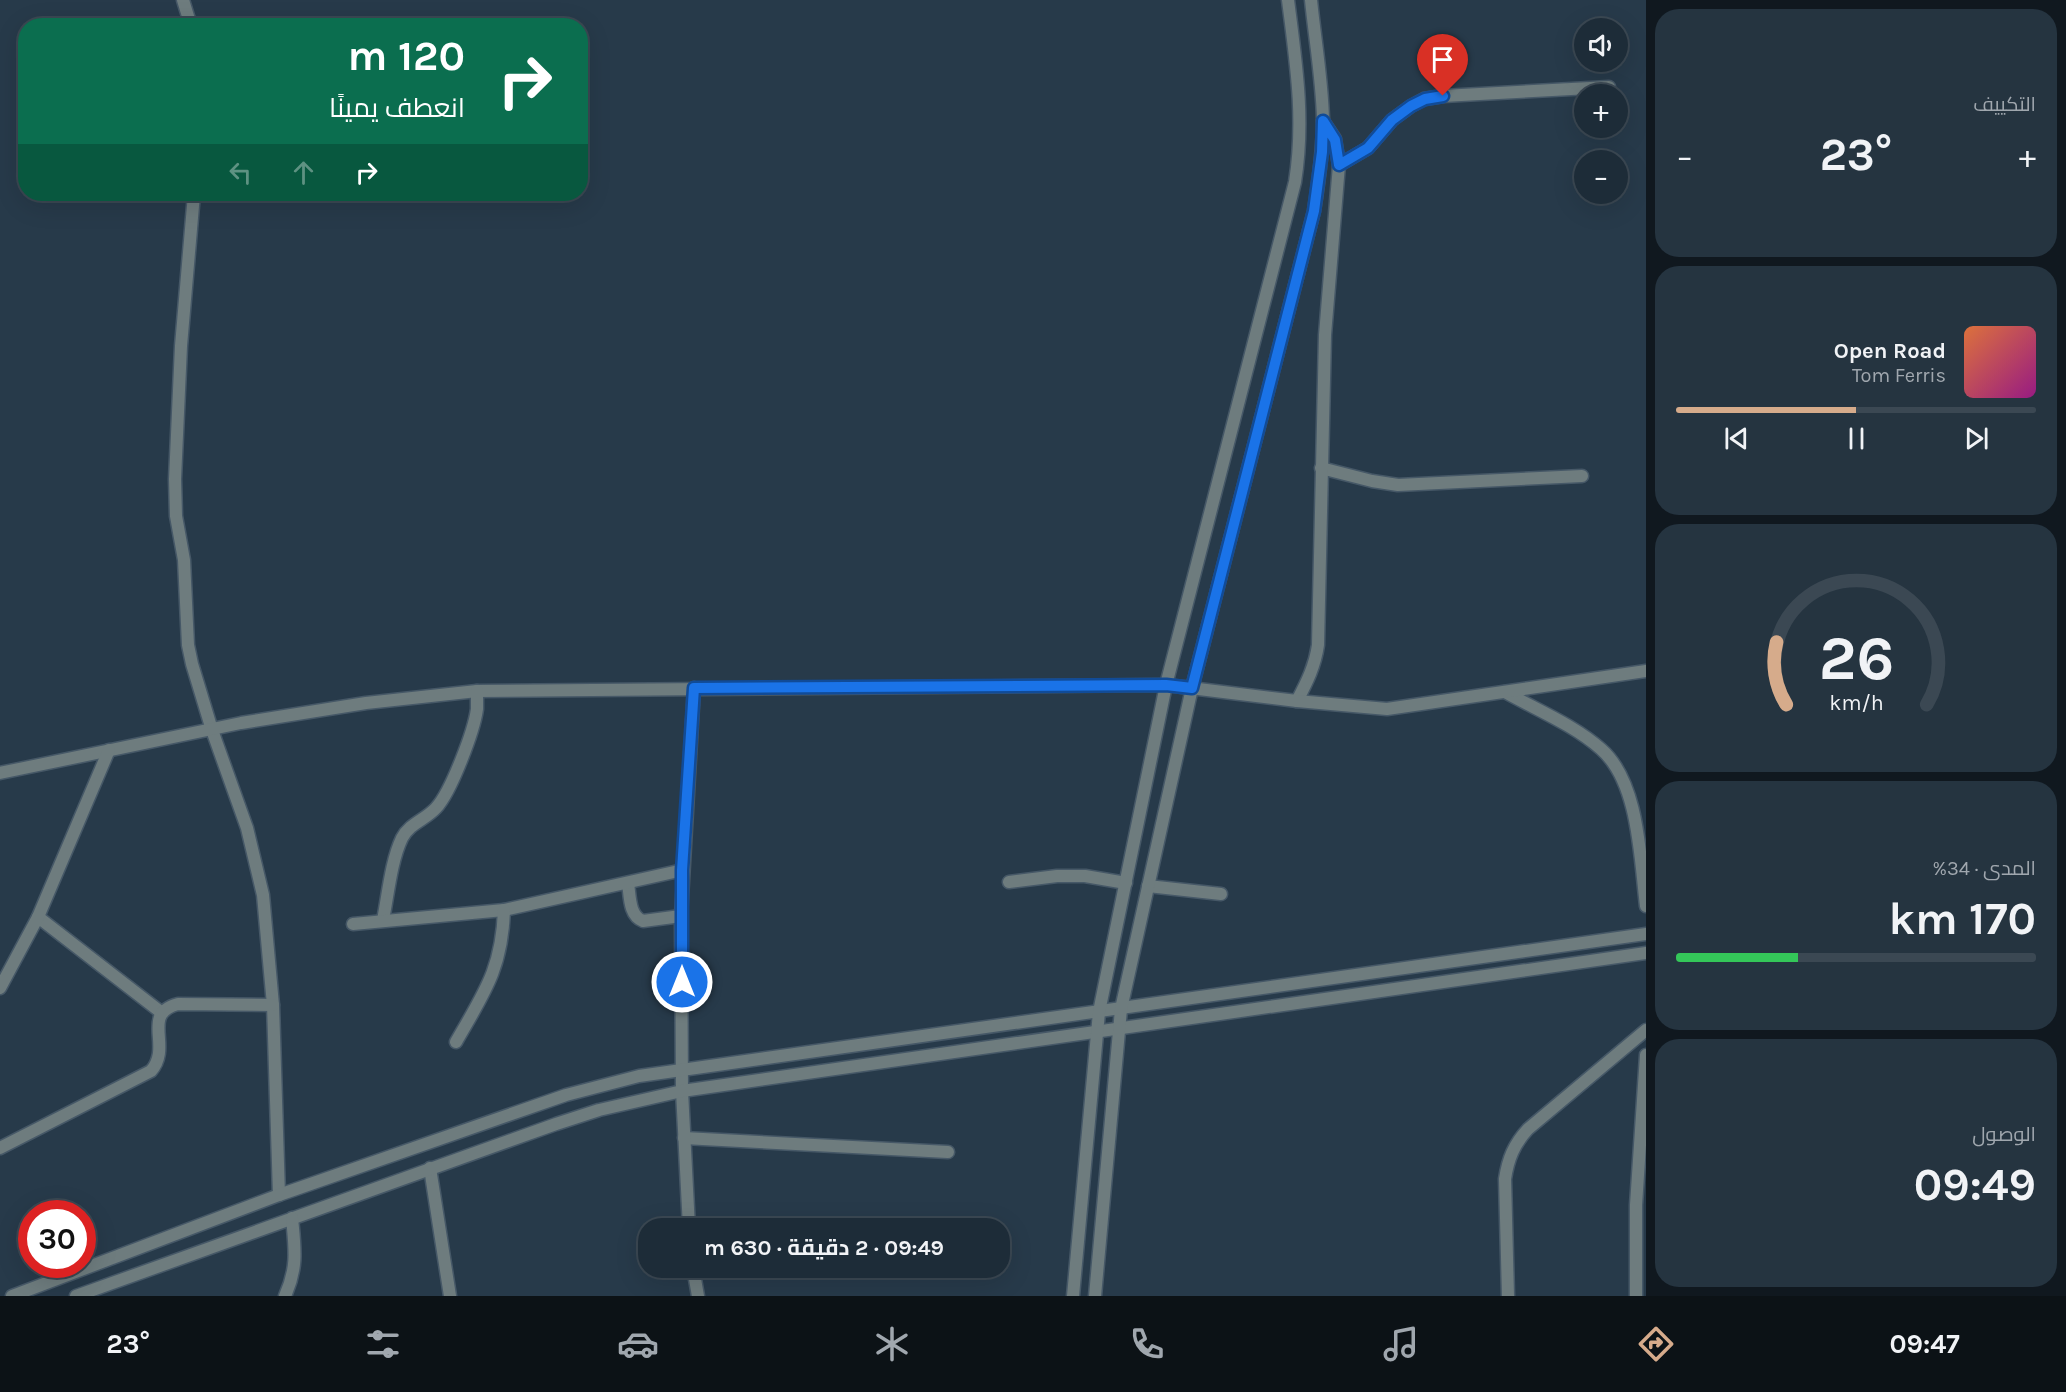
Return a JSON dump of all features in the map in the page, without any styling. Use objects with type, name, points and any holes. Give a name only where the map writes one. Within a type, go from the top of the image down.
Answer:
[{"type":"street","points":[[183,0],[189,18]]},
{"type":"street","points":[[1072,1296],[1099,1012],[1166,685],[1299,159],[1301,111],[1288,0]]},
{"type":"street","points":[[1095,1296],[1121,1009],[1192,688],[1314,211],[1322,152],[1323,121],[1311,0]]},
{"type":"street","points":[[1339,165],[1368,148],[1392,120],[1425,99],[1574,89]]},
{"type":"street","points":[[1297,701],[1309,679],[1316,660],[1318,645],[1327,290],[1339,165],[1335,140],[1323,121]]},
{"type":"street","points":[[193,201],[181,346],[175,479],[176,516],[184,560],[188,645],[192,664],[254,851],[263,895],[273,1005],[279,1195]]},
{"type":"street","points":[[1321,468],[1378,482],[1405,485],[1582,476]]},
{"type":"street","points":[[0,773],[241,723],[366,703],[477,691],[1166,685],[1387,709],[1646,671]]},
{"type":"street","points":[[688,1218],[682,1091],[681,916],[694,688]]},
{"type":"street","points":[[383,920],[402,839],[414,823],[426,817],[438,806],[446,792],[471,731],[477,710],[477,691]]},
{"type":"street","points":[[1505,692],[1582,734],[1602,750],[1618,769],[1629,792],[1646,906]]},
{"type":"street","points":[[0,988],[38,917],[109,750]]},
{"type":"street","points":[[353,924],[504,910],[682,870]]},
{"type":"street","points":[[1008,882],[1057,876],[1085,876],[1126,883]]},
{"type":"street","points":[[628,883],[634,915],[638,919],[644,921],[681,916]]},
{"type":"street","points":[[1148,886],[1221,894]]},
{"type":"street","points":[[456,1042],[488,986],[497,963],[502,945],[504,910]]},
{"type":"street","points":[[38,917],[162,1013]]},
{"type":"street","points":[[12,1296],[279,1195],[566,1095],[639,1076],[682,1068],[1121,1009],[1646,934]]},
{"type":"street","points":[[76,1296],[430,1168],[588,1114],[682,1091],[1646,953]]},
{"type":"street","points":[[0,1148],[151,1071],[160,1054],[158,1026],[162,1013],[166,1009],[178,1004],[273,1005]]},
{"type":"street","points":[[1508,1296],[1506,1179],[1507,1167],[1515,1145],[1528,1130],[1646,1030]]},
{"type":"street","points":[[1636,1296],[1636,1205],[1646,1055]]},
{"type":"street","points":[[684,1138],[948,1152]]},
{"type":"street","points":[[430,1168],[450,1296]]},
{"type":"street","points":[[285,1296],[292,1282],[296,1263],[292,1218]]},
{"type":"street","points":[[695,1278],[698,1296]]},
{"type":"route","points":[[682,982],[682,870],[694,688],[1166,685],[1192,688],[1314,211],[1322,152],[1323,121],[1338,148],[1339,165],[1368,148],[1392,120],[1411,106],[1425,99],[1443,96]]}]
